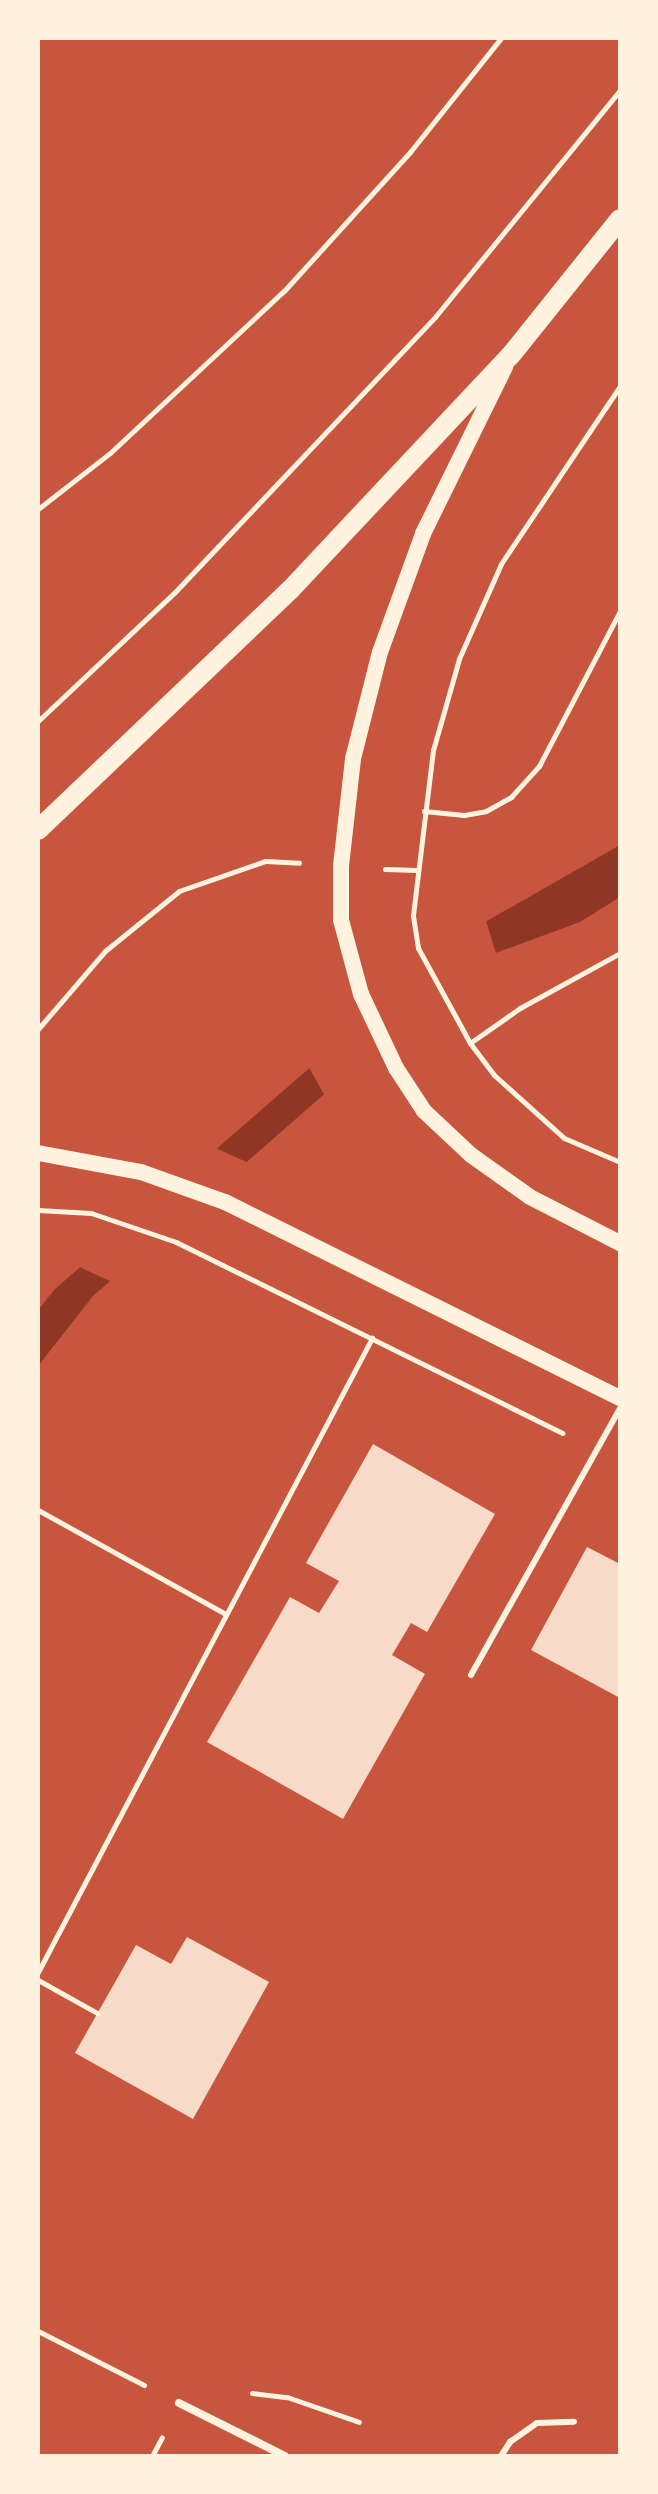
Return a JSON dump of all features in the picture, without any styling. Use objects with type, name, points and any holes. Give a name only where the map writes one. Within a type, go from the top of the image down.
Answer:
[{"type":"main road","points":[[38,830],[291,589],[511,355],[620,219]]},
{"type":"main road","points":[[511,355],[423,534],[380,652],[353,759],[341,866],[341,920],[361,994],[396,1068],[424,1111],[471,1155],[530,1197],[620,1243]]},
{"type":"main road","points":[[38,1153],[141,1172],[225,1202],[620,1398]]},
{"type":"street","points":[[179,2403],[285,2456]]},
{"type":"lane","points":[[471,1675],[620,1408]]},
{"type":"lane","points":[[501,2456],[510,2442],[537,2423],[574,2422]]},
{"type":"path","points":[[38,509],[110,453],[284,291],[410,152],[501,38]]},
{"type":"path","points":[[38,721],[175,592],[435,317],[620,90]]},
{"type":"path","points":[[620,386],[501,564],[459,659],[433,750],[413,916],[418,948],[470,1043],[523,1106],[564,1138],[620,1162]]},
{"type":"path","points":[[424,811],[464,815],[486,811],[511,797],[539,766],[620,611]]},
{"type":"path","points":[[38,1029],[139,919],[179,891],[265,861]]},
{"type":"path","points":[[470,1043],[520,1008],[620,953]]},
{"type":"path","points":[[38,1210],[91,1213],[176,1242],[597,1451]]},
{"type":"path","points":[[38,1972],[224,1613],[372,1338]]},
{"type":"path","points":[[38,1510],[224,1613]]},
{"type":"path","points":[[38,1980],[97,2013]]},
{"type":"path","points":[[38,2331],[179,2403]]},
{"type":"path","points":[[249,2392],[287,2397],[359,2422]]},
{"type":"shaded area","points":[[620,845],[620,897],[580,922],[479,959],[93,1296],[38,1366],[38,1310],[55,1289],[464,934]]},
{"type":"pier","points":[[485,917],[497,957],[482,963],[326,1098],[306,1062],[211,1146],[251,1164],[114,1283],[75,1265],[286,1078]]},
{"type":"building","points":[[373,1444],[495,1514],[427,1632],[411,1623],[392,1655],[425,1674],[343,1819],[207,1742],[290,1597],[319,1613],[339,1581],[306,1563]]},
{"type":"building","points":[[587,1547],[620,1564],[620,1698],[531,1650]]},
{"type":"building","points":[[187,1937],[269,1982],[193,2119],[75,2053],[136,1945],[171,1964]]}]
